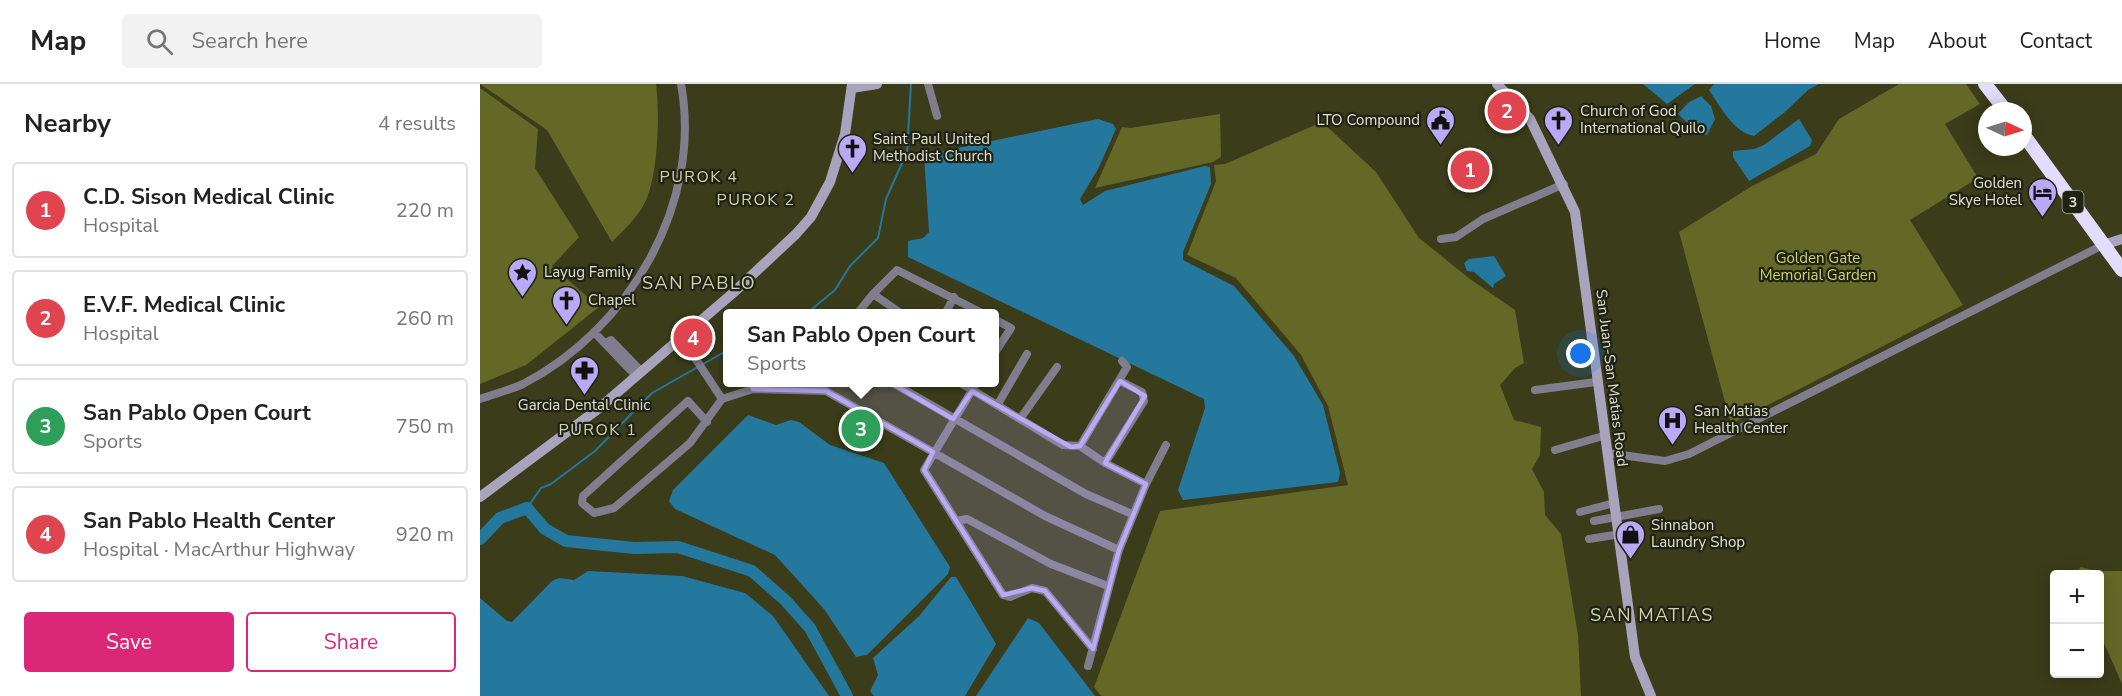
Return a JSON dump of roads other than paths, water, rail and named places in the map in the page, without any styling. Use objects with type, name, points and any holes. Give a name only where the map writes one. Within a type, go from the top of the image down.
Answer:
[{"type":"highway","points":[[1985,84],[1999,102]]},
{"type":"highway","name":"3","points":[[2032,146],[2122,270]]},
{"type":"street","points":[[480,399],[522,384],[552,366],[594,332],[623,300],[640,276],[656,249],[674,201],[683,127],[681,84]]},
{"type":"street","points":[[480,496],[545,450],[682,338],[773,257],[811,217],[830,182],[850,108],[852,86],[877,84]]},
{"type":"street","points":[[928,84],[937,116]]},
{"type":"street","name":"San Juan-San Matias Road","points":[[1497,84],[1530,120],[1564,184],[1575,212],[1596,382],[1635,657],[1651,696]]},
{"type":"street","points":[[1442,239],[1456,237],[1483,219],[1564,184]]},
{"type":"street","points":[[1607,453],[1665,461],[1689,454],[2103,245],[2122,239]]},
{"type":"street","points":[[861,309],[897,270],[975,309]]},
{"type":"street","points":[[873,294],[895,309]]},
{"type":"street","points":[[948,309],[954,297]]},
{"type":"street","points":[[999,322],[1011,328],[999,346]]},
{"type":"street","points":[[594,332],[638,374]]},
{"type":"street","points":[[682,338],[704,368],[722,399]]},
{"type":"street","points":[[998,404],[1027,354]]},
{"type":"street","points":[[1080,446],[1128,367],[1122,361]]},
{"type":"street","points":[[1020,419],[1057,366]]},
{"type":"street","points":[[1105,463],[1144,402],[1142,392],[1120,381]]},
{"type":"street","points":[[1535,390],[1596,382]]},
{"type":"street","points":[[707,422],[688,401],[583,496],[582,503],[594,513],[614,508],[690,443],[707,422],[722,399],[750,387]]},
{"type":"street","points":[[767,387],[826,391],[1045,516],[1119,550]]},
{"type":"street","points":[[899,387],[1086,494],[1132,514]]},
{"type":"street","points":[[966,387],[1063,445],[1080,446],[1105,463],[1146,484]]},
{"type":"street","points":[[974,387],[924,470],[1003,595],[1010,597],[1032,588],[1045,591],[1093,649]]},
{"type":"street","points":[[1555,450],[1604,435]]},
{"type":"street","points":[[1088,666],[1119,550],[1132,514],[1166,445]]},
{"type":"street","points":[[1580,512],[1614,503]]},
{"type":"street","points":[[1594,521],[1616,515],[1659,509]]},
{"type":"street","points":[[956,521],[967,519],[1052,564],[1108,586]]},
{"type":"street","points":[[1589,539],[1640,531]]},
{"type":"water","points":[[1643,84],[1695,84],[1667,104]]},
{"type":"water","points":[[1714,84],[1819,84],[1808,90],[1785,112],[1754,136],[1746,134],[1728,118],[1709,90]]},
{"type":"water","points":[[1701,96],[1711,106],[1715,119],[1707,135],[1698,133],[1678,114],[1689,102]]},
{"type":"water","points":[[1098,119],[1113,124],[1116,129],[1098,169],[1080,199],[1083,205],[1105,191],[1205,166],[1210,167],[1211,184],[1183,252],[1183,260],[1234,286],[1294,356],[1323,405],[1340,473],[1338,482],[1183,500],[1178,490],[1205,408],[1204,399],[908,257],[908,241],[923,238],[929,232],[924,155]]},
{"type":"water","points":[[1799,119],[1812,140],[1810,146],[1749,181],[1733,157],[1733,151],[1754,149],[1764,145]]},
{"type":"water","points":[[1494,256],[1506,276],[1494,284],[1493,288],[1474,272],[1467,271],[1464,263],[1469,259]]},
{"type":"water","points":[[748,415],[776,425],[791,420],[799,422],[830,445],[884,463],[950,567],[948,574],[867,655],[856,657],[824,609],[775,555],[675,509],[669,501],[673,490]]},
{"type":"water","points":[[588,571],[682,576],[745,593],[773,616],[829,696],[480,696],[480,598],[507,621],[512,622],[552,581],[559,578],[574,580]]},
{"type":"water","points":[[951,577],[956,577],[996,644],[965,696],[874,696],[870,691],[878,675],[873,658],[919,616]]},
{"type":"water","points":[[1028,618],[1039,623],[1095,696],[976,696]]},
{"type":"waterway","points":[[812,309],[835,290],[850,266],[878,238],[886,199],[907,152],[911,84]]},
{"type":"waterway","points":[[527,508],[541,488],[551,484],[595,451],[652,393],[723,353]]},
{"type":"waterway","points":[[480,539],[500,518],[527,508],[545,529],[566,541],[634,548],[678,547],[752,571],[786,601],[810,628],[847,696]]},
{"type":"place","name":"E.V.F. Medical Clinic","points":[[1507,111]]},
{"type":"place","name":"LTO Compound","points":[[1441,146]]},
{"type":"place","name":"Church of God International Quilo","points":[[1559,146]]},
{"type":"place","name":"C.D. Sison Medical Clinic","points":[[1470,170]]},
{"type":"place","name":"Saint Paul United Methodist Church","points":[[852,174]]},
{"type":"place","name":"Golden Skye Hotel","points":[[2043,218]]},
{"type":"place","name":"Layug Family","points":[[523,298]]},
{"type":"place","name":"Chapel","points":[[567,326]]},
{"type":"place","name":"San Pablo Health Center","points":[[693,338]]},
{"type":"place","name":"Garcia Dental Clinic","points":[[584,396]]},
{"type":"place","name":"San Pablo Open Court","points":[[861,429]]},
{"type":"place","name":"San Matias Health Center","points":[[1673,446]]},
{"type":"place","name":"Sinnabon Laundry Shop","points":[[1630,560]]},
{"type":"district","name":"PUROK 4","points":[[699,177]]},
{"type":"district","name":"PUROK 2","points":[[756,200]]},
{"type":"district","name":"SAN PABLO","points":[[699,283]]},
{"type":"district","name":"PUROK 1","points":[[598,430]]},
{"type":"district","name":"SAN MATIAS","points":[[1652,615]]},
{"type":"park label","name":"Golden Gate Memorial Garden","points":[[1818,266]]}]
